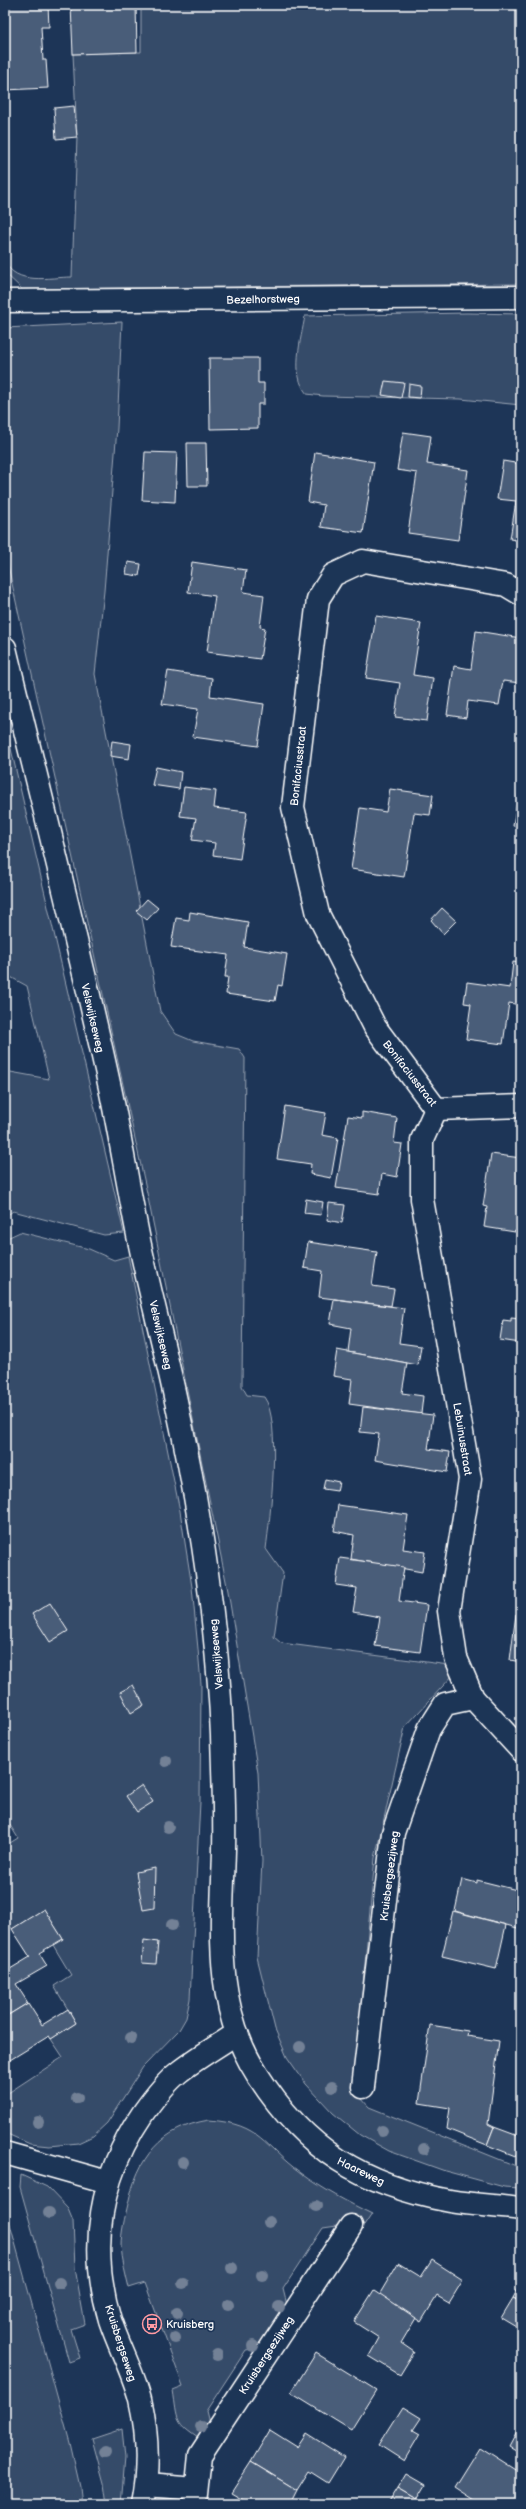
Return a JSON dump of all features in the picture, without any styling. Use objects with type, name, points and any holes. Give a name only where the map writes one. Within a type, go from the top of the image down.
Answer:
[{"type":"street","name":"Bezelhorstweg","points":[[5,302],[521,297]]},
{"type":"street","name":"Bonifaciusstraat","points":[[521,594],[506,585],[363,561],[333,575],[318,599],[293,807],[318,914],[375,1027],[436,1109],[521,1106]]},
{"type":"street","name":"Velswijkseweg","points":[[5,648],[110,1088],[140,1244],[177,1404],[205,1551],[220,1700],[225,1808],[221,1938],[223,1975],[237,2033]]},
{"type":"street","name":"Lebuinusstraat","points":[[436,1109],[422,1140],[422,1199],[470,1479],[449,1611],[456,1658],[474,1698],[521,1750]]},
{"type":"street","name":"Kruisbergsezijweg","points":[[363,2086],[393,1833],[429,1729],[445,1704],[474,1698]]},
{"type":"street","name":"Kruisbergseweg","points":[[144,2495],[147,2447],[140,2398],[110,2319],[99,2263],[101,2213],[108,2182],[130,2132],[152,2100],[178,2073],[237,2033]]},
{"type":"street","name":"Haareweg","points":[[237,2033],[255,2072],[281,2108],[313,2142],[341,2164],[368,2177],[411,2191],[452,2201],[521,2209]]},
{"type":"street","points":[[5,2153],[108,2182]]},
{"type":"street","name":"Kruisbergsezijweg","points":[[144,2495],[195,2496],[200,2455],[351,2226]]},
{"type":"shaded area","points":[[141,5],[521,5],[521,284],[22,289],[5,273],[5,261],[10,269],[25,277],[44,279],[72,277],[77,137],[73,54],[141,52]]},
{"type":"shaded area","points":[[467,313],[521,314],[521,405],[461,399],[323,396],[307,394],[302,386],[299,377],[298,356],[305,316]]},
{"type":"shaded area","points":[[122,322],[117,428],[104,591],[95,674],[160,1011],[176,1034],[193,1041],[239,1049],[245,1058],[242,1386],[247,1395],[264,1397],[269,1409],[272,1426],[274,1447],[272,1493],[266,1549],[283,1573],[274,1637],[281,1643],[449,1665],[455,1673],[405,1727],[375,1858],[353,2089],[369,2107],[521,2168],[521,2188],[504,2187],[445,2171],[389,2151],[360,2135],[333,2113],[306,2084],[287,2057],[275,2029],[257,1957],[262,1861],[258,1773],[228,1591],[147,1193],[5,552],[5,328]]},
{"type":"shaded area","points":[[5,723],[124,1233],[104,1235],[13,1211],[5,1217],[5,1071],[49,1079],[27,986],[5,974]]},
{"type":"shaded area","points":[[20,1232],[89,1249],[114,1260],[128,1256],[180,1511],[192,1587],[201,1684],[200,1802],[190,1999],[186,2018],[179,2030],[143,2067],[107,2123],[93,2136],[78,2143],[49,2146],[30,2144],[5,2133],[5,2095],[63,2057],[51,2039],[76,2023],[54,1986],[71,1975],[53,1945],[63,1939],[44,1909],[12,1929],[5,1917],[5,1846],[18,1838],[5,1817],[5,1239]]},
{"type":"shaded area","points":[[209,2120],[227,2122],[251,2131],[288,2163],[318,2185],[372,2214],[364,2226],[345,2215],[337,2226],[323,2228],[283,2289],[287,2305],[260,2348],[246,2350],[206,2411],[210,2427],[201,2440],[186,2429],[179,2420],[173,2390],[183,2386],[145,2283],[129,2288],[121,2246],[123,2225],[132,2188],[145,2159],[164,2138],[177,2130],[192,2124]]},
{"type":"shaded area","points":[[21,2175],[47,2187],[68,2209],[73,2221],[75,2268],[85,2324],[71,2329],[80,2358],[69,2362],[20,2187]]},
{"type":"shaded area","points":[[5,2206],[70,2443],[80,2487],[82,2504],[5,2504]]},
{"type":"shaded area","points":[[122,2429],[125,2458],[121,2504],[107,2504],[104,2483],[92,2439]]},
{"type":"building","points":[[5,5],[48,5],[49,27],[41,27],[43,60],[46,60],[48,88],[5,90]]},
{"type":"building","points":[[71,5],[136,5],[137,52],[73,54]]},
{"type":"building","points":[[74,106],[77,137],[56,139],[54,108]]},
{"type":"building","points":[[209,358],[258,358],[258,383],[264,383],[264,404],[258,404],[258,428],[210,429]]},
{"type":"building","points":[[385,381],[404,383],[401,398],[382,395]]},
{"type":"building","points":[[409,384],[421,386],[420,398],[408,397]]},
{"type":"building","points":[[403,432],[431,436],[427,464],[468,470],[458,540],[408,533],[417,473],[397,470]]},
{"type":"building","points":[[187,443],[206,443],[207,486],[188,486]]},
{"type":"building","points":[[145,452],[177,453],[175,502],[142,500]]},
{"type":"building","points":[[315,452],[374,462],[363,533],[321,527],[324,505],[308,502]]},
{"type":"building","points":[[503,461],[521,464],[521,541],[510,539],[516,501],[497,499]]},
{"type":"building","points":[[128,562],[141,564],[139,576],[126,574]]},
{"type":"building","points":[[192,562],[246,570],[243,592],[264,595],[260,627],[265,628],[260,659],[207,652],[215,596],[188,592]]},
{"type":"building","points":[[376,616],[421,623],[413,675],[433,678],[427,721],[395,717],[400,683],[366,678]]},
{"type":"building","points":[[476,631],[521,638],[521,683],[503,681],[499,705],[468,701],[466,718],[447,715],[454,666],[471,669]]},
{"type":"building","points":[[168,671],[212,678],[210,696],[264,704],[258,746],[193,737],[198,709],[162,704]]},
{"type":"building","points":[[112,741],[131,744],[129,759],[110,756]]},
{"type":"building","points":[[156,767],[181,772],[179,789],[152,785]]},
{"type":"building","points":[[521,783],[521,828],[513,826]]},
{"type":"building","points":[[184,787],[216,791],[214,808],[247,812],[240,859],[213,855],[215,843],[192,840],[196,818],[180,816]]},
{"type":"building","points":[[390,789],[433,795],[430,815],[414,813],[404,877],[351,869],[360,808],[386,812]]},
{"type":"building","points":[[147,899],[158,908],[147,920],[136,911]]},
{"type":"building","points":[[442,908],[456,921],[443,934],[431,920]]},
{"type":"building","points":[[190,912],[248,922],[244,947],[287,954],[282,986],[278,985],[275,1001],[226,994],[228,977],[225,977],[228,955],[171,947],[176,918],[189,920]]},
{"type":"building","points":[[513,962],[521,963],[521,1005],[509,1003],[503,1044],[466,1039],[471,1004],[464,1003],[467,982],[510,988]]},
{"type":"building","points":[[285,1106],[326,1113],[322,1135],[338,1138],[331,1178],[310,1174],[311,1164],[277,1159]]},
{"type":"building","points":[[362,1112],[397,1118],[394,1143],[402,1144],[397,1177],[382,1174],[379,1194],[336,1188],[348,1116],[362,1118]]},
{"type":"building","points":[[491,1154],[521,1158],[521,1230],[516,1230],[515,1232],[484,1227],[487,1207],[483,1206]]},
{"type":"building","points":[[306,1199],[323,1202],[321,1215],[304,1213]]},
{"type":"building","points":[[329,1203],[345,1205],[342,1223],[327,1220]]},
{"type":"building","points":[[308,1242],[377,1252],[372,1286],[394,1289],[391,1306],[319,1297],[322,1271],[304,1268]]},
{"type":"building","points":[[334,1299],[404,1308],[399,1343],[421,1346],[418,1365],[348,1352],[351,1328],[330,1324]]},
{"type":"building","points":[[511,1318],[521,1319],[520,1343],[500,1340],[503,1320],[511,1321]]},
{"type":"building","points":[[337,1350],[407,1363],[402,1393],[423,1396],[421,1414],[349,1404],[352,1379],[333,1376]]},
{"type":"building","points":[[363,1407],[433,1415],[428,1449],[450,1452],[447,1472],[375,1460],[379,1434],[360,1432]]},
{"type":"building","points":[[325,1479],[339,1482],[337,1491],[323,1489]]},
{"type":"building","points":[[338,1505],[408,1515],[403,1549],[425,1552],[422,1572],[351,1559],[354,1535],[334,1531]]},
{"type":"building","points":[[340,1558],[404,1567],[399,1601],[427,1605],[420,1652],[375,1646],[380,1617],[353,1612],[357,1588],[336,1585]]},
{"type":"building","points":[[50,1603],[68,1631],[50,1642],[32,1614]]},
{"type":"building","points":[[520,1609],[521,1662],[510,1660],[516,1614],[519,1615]]},
{"type":"building","points":[[133,1685],[144,1705],[131,1713],[120,1692]]},
{"type":"building","points":[[142,1785],[153,1802],[137,1812],[126,1796]]},
{"type":"building","points":[[155,1868],[154,1908],[143,1910],[136,1872]]},
{"type":"building","points":[[462,1879],[477,1883],[477,1880],[521,1891],[521,1929],[455,1911]]},
{"type":"building","points":[[44,1909],[63,1939],[39,1953],[47,1966],[16,1984],[28,2003],[5,2017],[5,1972],[30,1957],[12,1929]]},
{"type":"building","points":[[453,1911],[506,1925],[496,1969],[442,1956]]},
{"type":"building","points":[[144,1940],[158,1942],[156,1964],[142,1963]]},
{"type":"building","points":[[28,2003],[42,2025],[68,2009],[76,2023],[51,2039],[49,2036],[5,2063],[5,2017]]},
{"type":"building","points":[[430,2025],[468,2031],[467,2036],[499,2041],[488,2124],[494,2127],[487,2145],[447,2129],[450,2108],[419,2103]]},
{"type":"building","points":[[494,2127],[521,2137],[518,2157],[487,2145]]},
{"type":"building","points":[[432,2260],[463,2280],[449,2303],[437,2296],[421,2322],[379,2295],[398,2263],[421,2277]]},
{"type":"building","points":[[521,2283],[521,2302],[513,2298]]},
{"type":"building","points":[[374,2290],[416,2318],[401,2343],[414,2352],[400,2375],[369,2356],[379,2338],[354,2322]]},
{"type":"building","points":[[513,2298],[521,2302],[521,2330],[501,2318]]},
{"type":"building","points":[[316,2353],[376,2390],[351,2430],[291,2393]]},
{"type":"building","points":[[403,2407],[421,2418],[413,2430],[420,2434],[404,2461],[379,2445]]},
{"type":"building","points":[[270,2430],[297,2447],[306,2433],[344,2457],[328,2483],[309,2471],[297,2490],[251,2462]]},
{"type":"building","points":[[517,2432],[521,2434],[521,2454],[509,2447]]},
{"type":"building","points":[[480,2447],[521,2473],[521,2504],[481,2504],[455,2487]]},
{"type":"building","points":[[251,2462],[297,2490],[290,2504],[250,2504],[231,2493]]},
{"type":"building","points":[[407,2473],[426,2484],[417,2499],[398,2488]]},
{"type":"building","points":[[398,2488],[417,2499],[424,2504],[388,2504]]},
{"type":"place","name":"Kruisberg","points":[[152,2324]]}]
